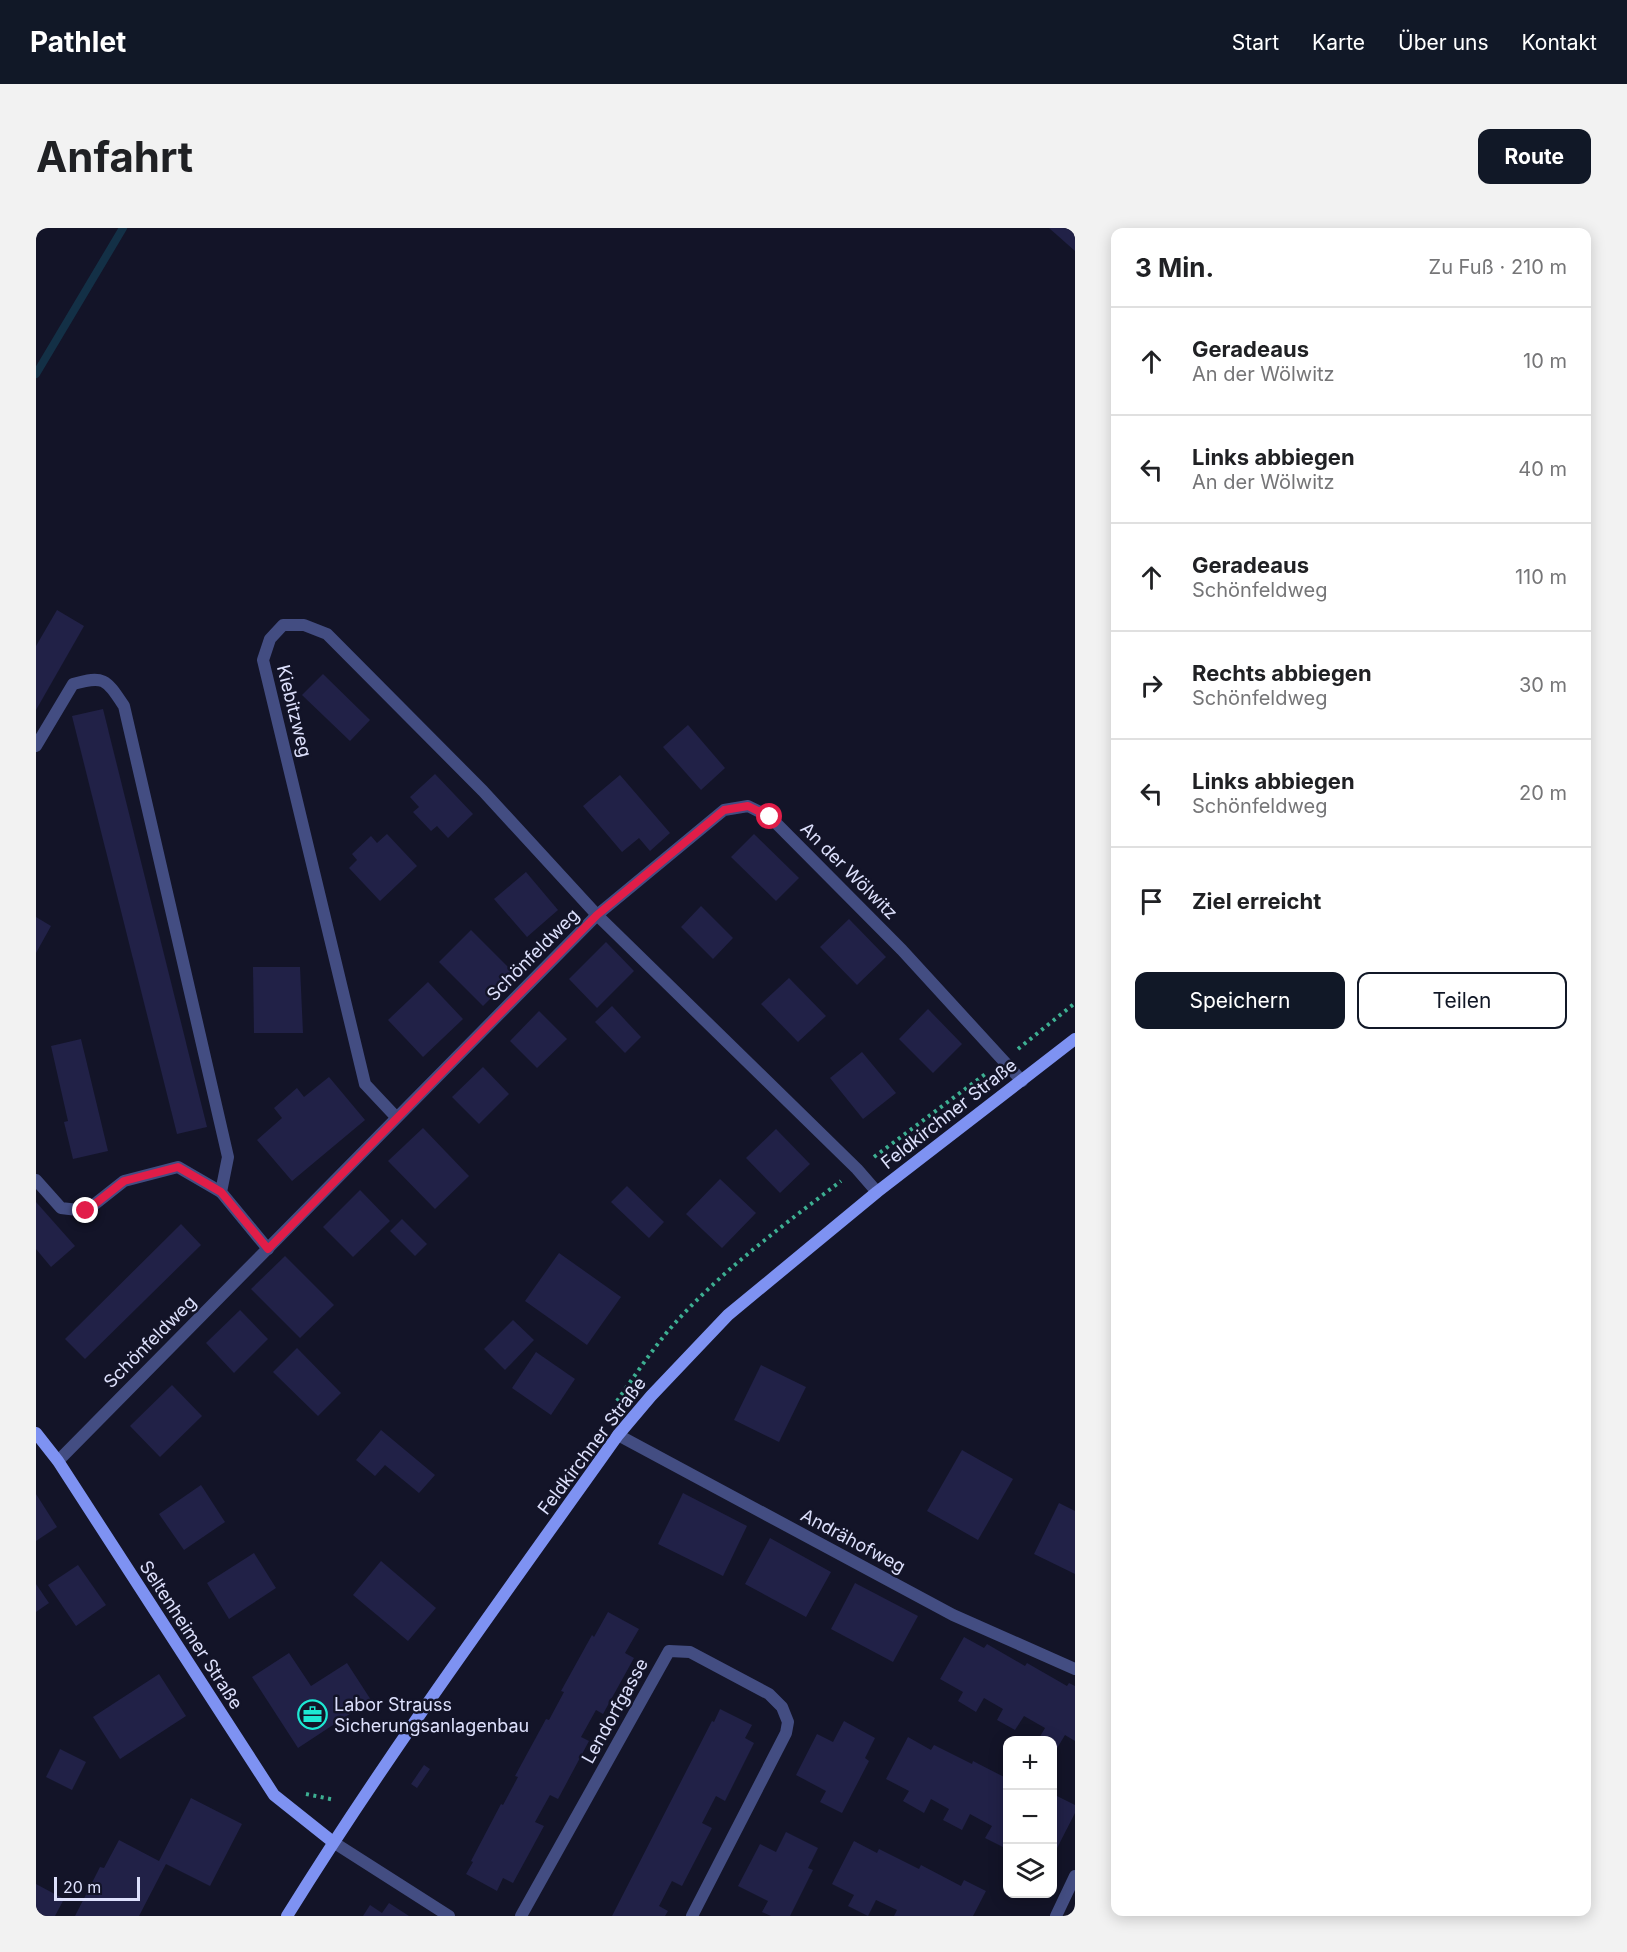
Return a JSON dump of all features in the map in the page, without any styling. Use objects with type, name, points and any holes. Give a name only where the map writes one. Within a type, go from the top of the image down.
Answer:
[{"type":"main road","name":"Feldkirchner Straße","points":[[287,1916],[395,1749],[618,1435],[651,1396],[728,1315],[877,1192],[1075,1039]]},
{"type":"main road","name":"Seltenheimer Straße","points":[[36,1433],[58,1461],[274,1795],[333,1842]]},
{"type":"street","name":"Kiebitzweg","points":[[396,1118],[365,1084],[263,660],[270,639],[283,626],[304,625],[327,634],[483,791],[597,915]]},
{"type":"street","points":[[36,746],[73,684],[94,678],[110,684],[123,706],[228,1157],[221,1192]]},
{"type":"street","name":"An der Wölwitz","points":[[597,915],[724,810],[748,806],[770,817],[778,825],[902,950],[1022,1081]]},
{"type":"street","name":"Schönfeldweg","points":[[58,1461],[597,915],[857,1169],[877,1192]]},
{"type":"street","points":[[36,1180],[61,1208],[86,1211],[124,1181],[178,1167],[221,1192],[268,1249]]},
{"type":"street","name":"Andrähofweg","points":[[618,1435],[953,1615],[1075,1669]]},
{"type":"street","name":"Lendorfgasse","points":[[521,1916],[669,1651],[690,1652],[769,1694],[782,1707],[788,1722],[786,1733],[692,1916]]},
{"type":"street","points":[[333,1842],[449,1916]]},
{"type":"street","points":[[1056,1916],[1075,1876]]},
{"type":"building","points":[[1049,228],[1075,228],[1075,251]]},
{"type":"building","points":[[57,610],[84,626],[36,710],[36,646]]},
{"type":"building","points":[[323,674],[370,720],[350,741],[302,695]]},
{"type":"building","points":[[103,709],[207,1127],[177,1134],[72,716]]},
{"type":"building","points":[[688,725],[725,768],[701,790],[663,747]]},
{"type":"building","points":[[435,774],[473,814],[448,838],[437,826],[431,831],[413,812],[419,807],[410,797]]},
{"type":"building","points":[[620,775],[670,833],[650,851],[639,838],[622,852],[583,806]]},
{"type":"building","points":[[387,834],[417,866],[380,901],[349,868],[357,860],[352,854],[371,836],[377,843]]},
{"type":"building","points":[[754,834],[799,878],[776,901],[731,857]]},
{"type":"building","points":[[526,872],[558,910],[527,937],[494,899]]},
{"type":"building","points":[[701,906],[733,938],[713,959],[681,927]]},
{"type":"building","points":[[36,917],[51,926],[36,953]]},
{"type":"building","points":[[849,919],[886,957],[857,985],[820,947]]},
{"type":"building","points":[[471,930],[515,974],[483,1006],[439,962]]},
{"type":"building","points":[[606,942],[634,971],[597,1008],[569,979]]},
{"type":"building","points":[[253,967],[300,967],[303,1033],[254,1033]]},
{"type":"building","points":[[789,978],[826,1016],[798,1042],[761,1004]]},
{"type":"building","points":[[428,982],[463,1019],[423,1057],[388,1020]]},
{"type":"building","points":[[612,1006],[641,1037],[625,1053],[595,1022]]},
{"type":"building","points":[[928,1009],[962,1044],[933,1073],[899,1039]]},
{"type":"building","points":[[539,1011],[567,1039],[537,1068],[510,1041]]},
{"type":"building","points":[[81,1039],[108,1151],[73,1159],[64,1122],[68,1121],[51,1046]]},
{"type":"building","points":[[862,1052],[896,1093],[863,1119],[830,1078]]},
{"type":"building","points":[[483,1067],[509,1094],[479,1124],[452,1097]]},
{"type":"building","points":[[329,1077],[365,1120],[292,1181],[257,1140],[282,1118],[274,1108],[297,1088],[304,1097]]},
{"type":"building","points":[[423,1128],[469,1176],[435,1209],[388,1161]]},
{"type":"building","points":[[776,1129],[810,1164],[780,1193],[746,1158]]},
{"type":"building","points":[[720,1179],[756,1213],[722,1248],[686,1214]]},
{"type":"building","points":[[627,1186],[664,1222],[649,1238],[611,1202]]},
{"type":"building","points":[[360,1190],[390,1221],[353,1257],[323,1227]]},
{"type":"building","points":[[36,1202],[75,1246],[51,1267],[36,1249]]},
{"type":"building","points":[[402,1219],[427,1244],[415,1256],[390,1231]]},
{"type":"building","points":[[181,1224],[201,1245],[85,1359],[65,1339]]},
{"type":"building","points":[[559,1253],[621,1297],[587,1345],[525,1301]]},
{"type":"building","points":[[285,1256],[334,1305],[300,1338],[251,1289]]},
{"type":"building","points":[[240,1310],[268,1339],[234,1373],[206,1343]]},
{"type":"building","points":[[513,1320],[534,1340],[505,1370],[484,1349]]},
{"type":"building","points":[[297,1348],[341,1393],[318,1416],[273,1372]]},
{"type":"building","points":[[536,1352],[575,1379],[551,1415],[512,1388]]},
{"type":"building","points":[[761,1365],[806,1387],[779,1442],[734,1420]]},
{"type":"building","points":[[172,1385],[202,1416],[160,1457],[130,1426]]},
{"type":"building","points":[[381,1430],[435,1475],[419,1493],[385,1465],[375,1476],[356,1460]]},
{"type":"building","points":[[962,1450],[1013,1479],[978,1540],[927,1511]]},
{"type":"building","points":[[201,1485],[225,1522],[184,1550],[159,1514]]},
{"type":"building","points":[[683,1493],[747,1526],[723,1576],[658,1544]]},
{"type":"building","points":[[36,1494],[57,1527],[36,1541]]},
{"type":"building","points":[[1059,1503],[1075,1511],[1075,1574],[1034,1554]]},
{"type":"building","points":[[770,1538],[831,1572],[806,1617],[745,1584]]},
{"type":"building","points":[[254,1553],[276,1588],[229,1619],[207,1583]]},
{"type":"building","points":[[381,1561],[436,1608],[408,1641],[353,1595]]},
{"type":"building","points":[[78,1565],[106,1605],[76,1626],[48,1585]]},
{"type":"building","points":[[855,1583],[918,1616],[893,1662],[831,1629]]},
{"type":"building","points":[[36,1584],[49,1603],[36,1612]]},
{"type":"building","points":[[608,1612],[639,1629],[625,1653],[634,1658],[603,1714],[596,1710],[581,1737],[589,1741],[558,1799],[550,1795],[535,1822],[544,1826],[513,1883],[503,1878],[497,1891],[466,1874],[473,1862],[471,1861],[518,1777],[515,1776],[546,1719],[549,1720],[564,1692],[561,1691],[592,1635],[594,1637]]},
{"type":"building","points":[[964,1637],[984,1648],[987,1644],[1025,1666],[1027,1663],[1067,1686],[1069,1683],[1075,1686],[1075,1741],[1065,1735],[1057,1748],[1057,1736],[1040,1736],[1045,1728],[1024,1716],[1015,1730],[997,1720],[1003,1709],[984,1698],[976,1712],[958,1701],[963,1692],[940,1679]]},
{"type":"building","points":[[289,1653],[311,1686],[347,1663],[371,1700],[298,1748],[252,1677]]},
{"type":"building","points":[[159,1674],[186,1716],[120,1759],[93,1717]]},
{"type":"building","points":[[720,1709],[752,1725],[745,1738],[754,1743],[725,1801],[716,1796],[702,1823],[712,1828],[682,1886],[672,1881],[659,1906],[668,1911],[665,1916],[612,1916],[712,1721],[714,1722]]},
{"type":"building","points":[[844,1721],[875,1738],[865,1758],[869,1761],[842,1813],[820,1802],[826,1791],[796,1775],[817,1734],[833,1742]]},
{"type":"building","points":[[908,1737],[931,1750],[934,1745],[1003,1776],[1003,1847],[985,1838],[992,1826],[970,1814],[962,1830],[943,1820],[949,1809],[931,1799],[924,1813],[903,1801],[909,1791],[886,1779]]},
{"type":"building","points":[[60,1749],[86,1762],[72,1790],[46,1777]]},
{"type":"building","points":[[424,1765],[430,1769],[417,1788],[411,1784]]},
{"type":"building","points":[[1057,1796],[1075,1805],[1075,1813],[1057,1848]]},
{"type":"building","points":[[191,1798],[242,1824],[210,1886],[166,1864],[139,1916],[75,1916],[100,1867],[104,1868],[119,1840],[159,1861]]},
{"type":"building","points":[[786,1832],[818,1848],[808,1868],[813,1870],[790,1916],[771,1916],[762,1912],[768,1901],[738,1886],[760,1844],[776,1852]]},
{"type":"building","points":[[854,1841],[877,1853],[879,1849],[919,1869],[921,1865],[961,1886],[964,1880],[986,1891],[973,1916],[894,1916],[897,1910],[876,1900],[868,1916],[848,1906],[854,1895],[832,1884]]},
{"type":"building","points":[[36,1884],[64,1899],[55,1916],[36,1916]]},
{"type":"building","points":[[389,1903],[409,1916],[363,1916],[370,1905],[382,1913]]},
{"type":"waterway","points":[[36,374],[123,228]]},
{"type":"place","name":"Labor Strauss Sicherungsanlagenbau","points":[[313,1715]]},
{"type":"route","points":[[86,1211],[124,1181],[178,1167],[221,1192],[268,1249],[597,915],[724,810],[748,806],[770,817]]}]
